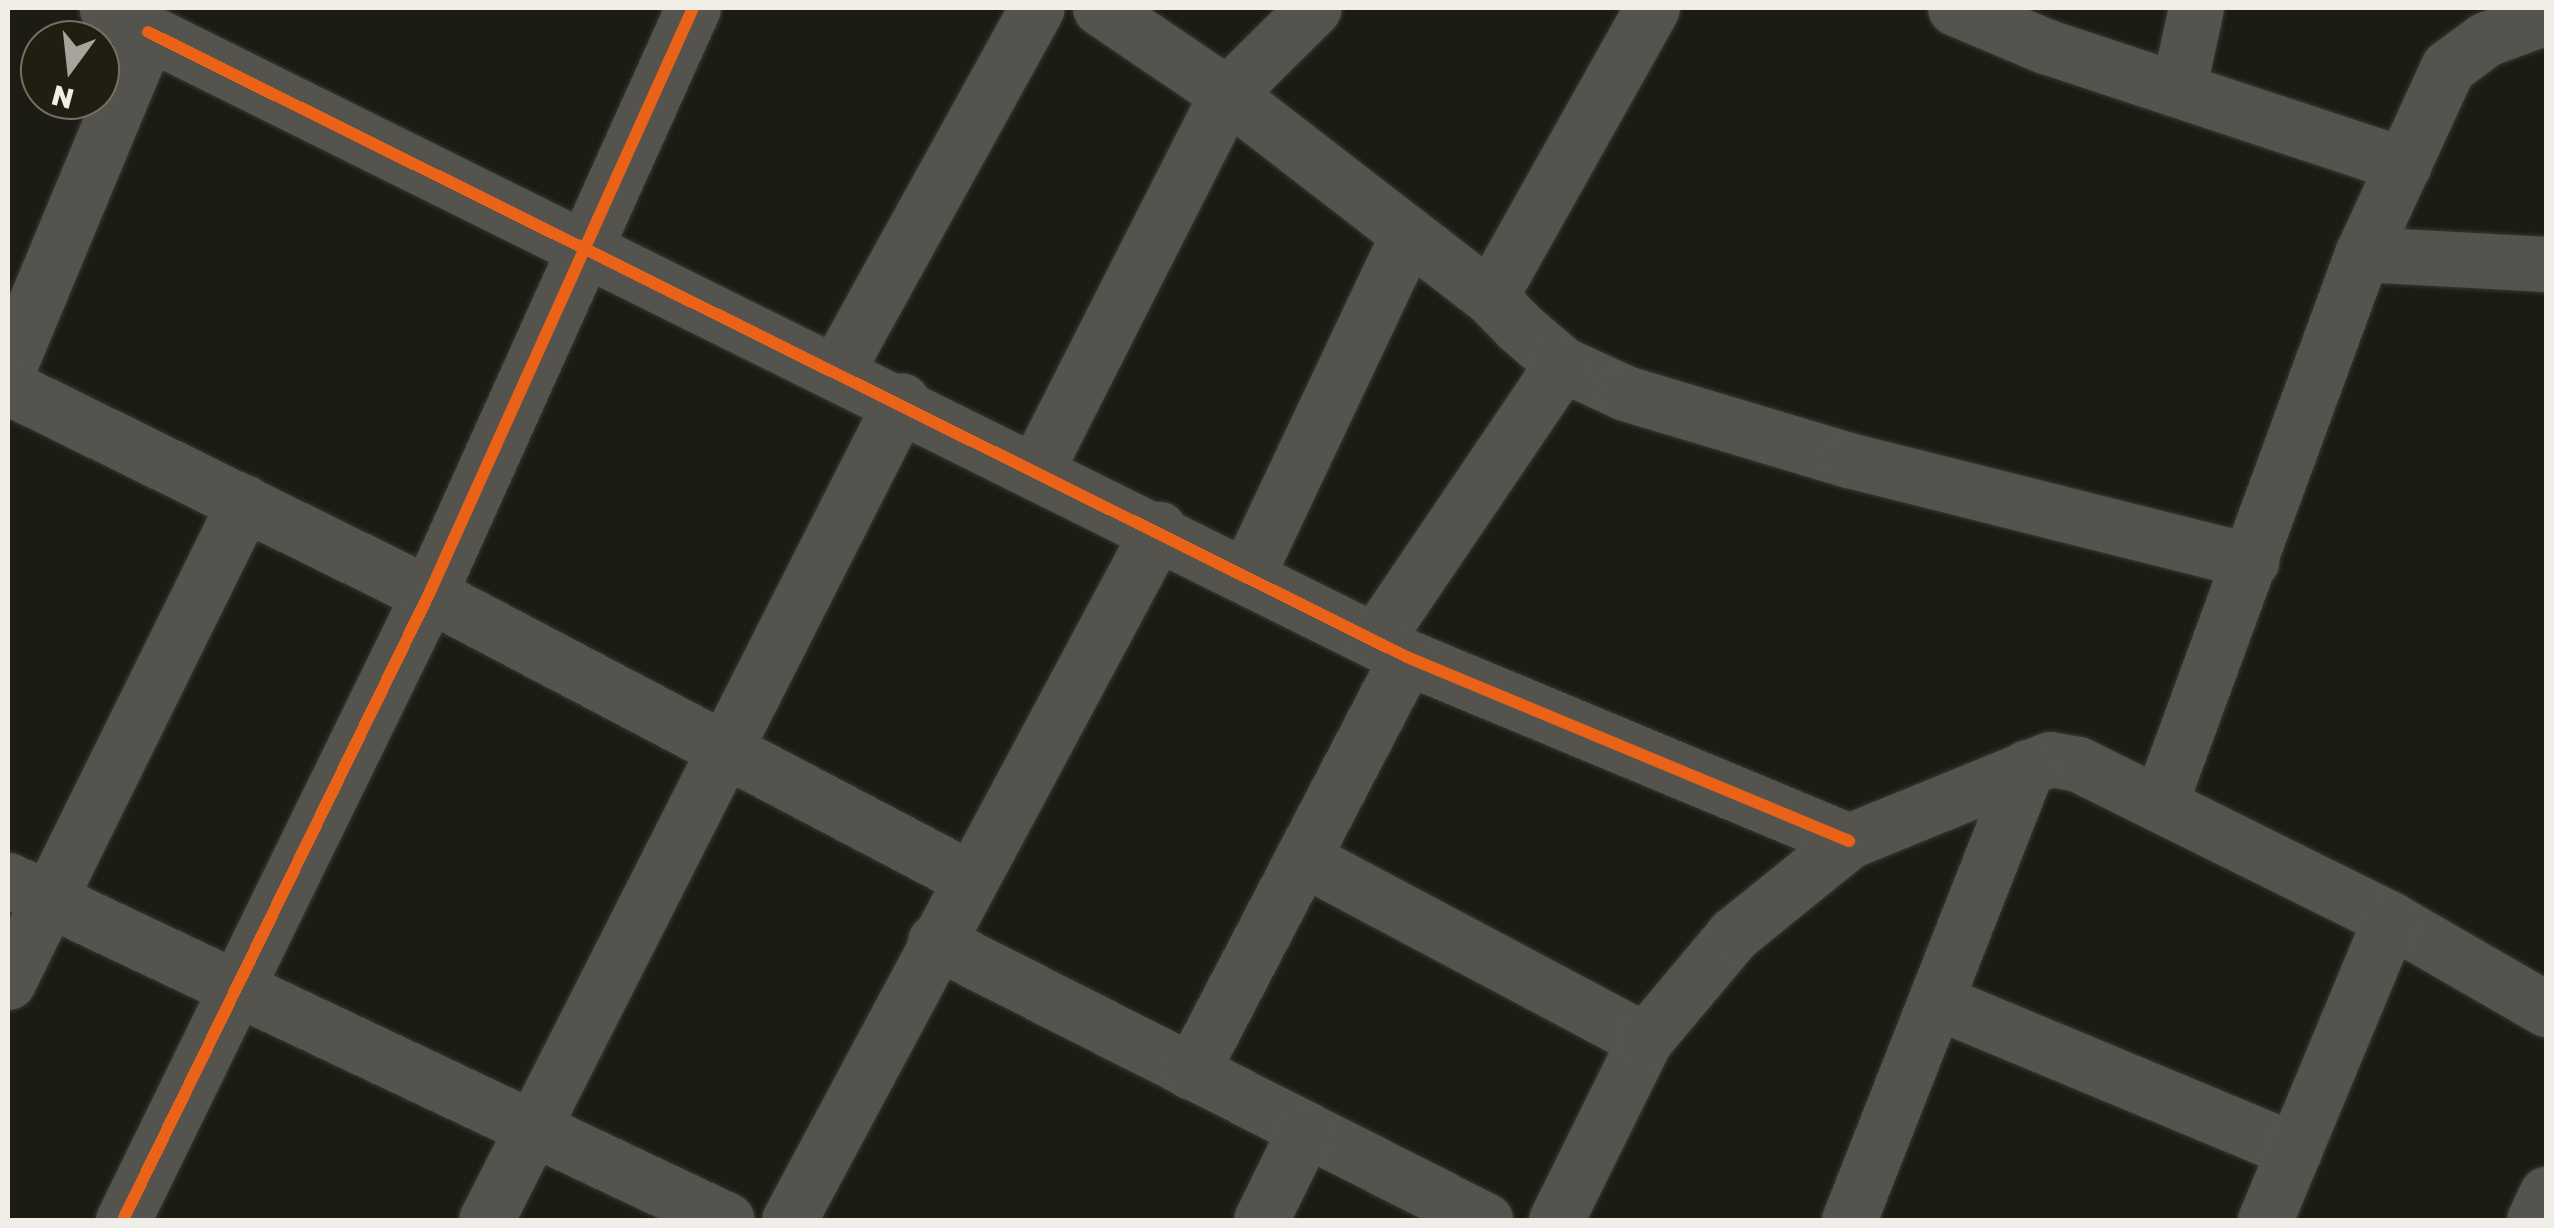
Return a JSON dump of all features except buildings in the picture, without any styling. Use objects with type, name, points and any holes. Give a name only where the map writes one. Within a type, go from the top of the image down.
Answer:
[{"type":"street","points":[[123,1220],[239,993],[430,594],[592,246],[693,8]]},
{"type":"street","points":[[838,368],[1038,8]]},
{"type":"street","points":[[1100,8],[1227,94],[1490,298],[1562,364],[1625,393],[1849,460],[2252,561]]},
{"type":"street","points":[[1037,468],[1227,94],[1314,8]]},
{"type":"street","points":[[1490,298],[1652,8]]},
{"type":"street","points":[[1955,8],[2178,90],[2404,165]]},
{"type":"street","points":[[2178,90],[2196,8]]},
{"type":"street","points":[[8,370],[116,14],[838,368],[1392,648],[1849,841]]},
{"type":"street","points":[[2160,803],[2362,254],[2448,68],[2486,39],[2546,17]]},
{"type":"street","points":[[1248,573],[1408,234]]},
{"type":"street","points":[[2362,254],[2546,264]]},
{"type":"street","points":[[1191,1072],[1302,858],[1392,648],[1562,364]]},
{"type":"street","points":[[8,387],[430,594],[969,878]]},
{"type":"street","points":[[486,1220],[902,400]]},
{"type":"street","points":[[8,982],[29,890],[245,502]]},
{"type":"street","points":[[788,1220],[934,940],[1159,529]]},
{"type":"street","points":[[1556,1220],[1645,1040],[1734,934],[1849,841],[2050,760],[2078,764],[2390,918],[2546,1010]]},
{"type":"street","points":[[1849,1220],[1938,1002],[2027,767]]},
{"type":"street","points":[[1302,858],[1645,1040]]},
{"type":"street","points":[[29,890],[239,993],[727,1220]]},
{"type":"street","points":[[2265,1220],[2390,918]]},
{"type":"street","points":[[934,940],[1486,1220]]},
{"type":"street","points":[[1938,1002],[2294,1150]]},
{"type":"street","points":[[1261,1220],[1305,1130]]},
{"type":"street","points":[[2534,1220],[2546,1194]]},
{"type":"cycle path","points":[[123,1220],[429,594],[693,8]]},
{"type":"cycle path","points":[[148,32],[1407,657],[1849,841]]}]
